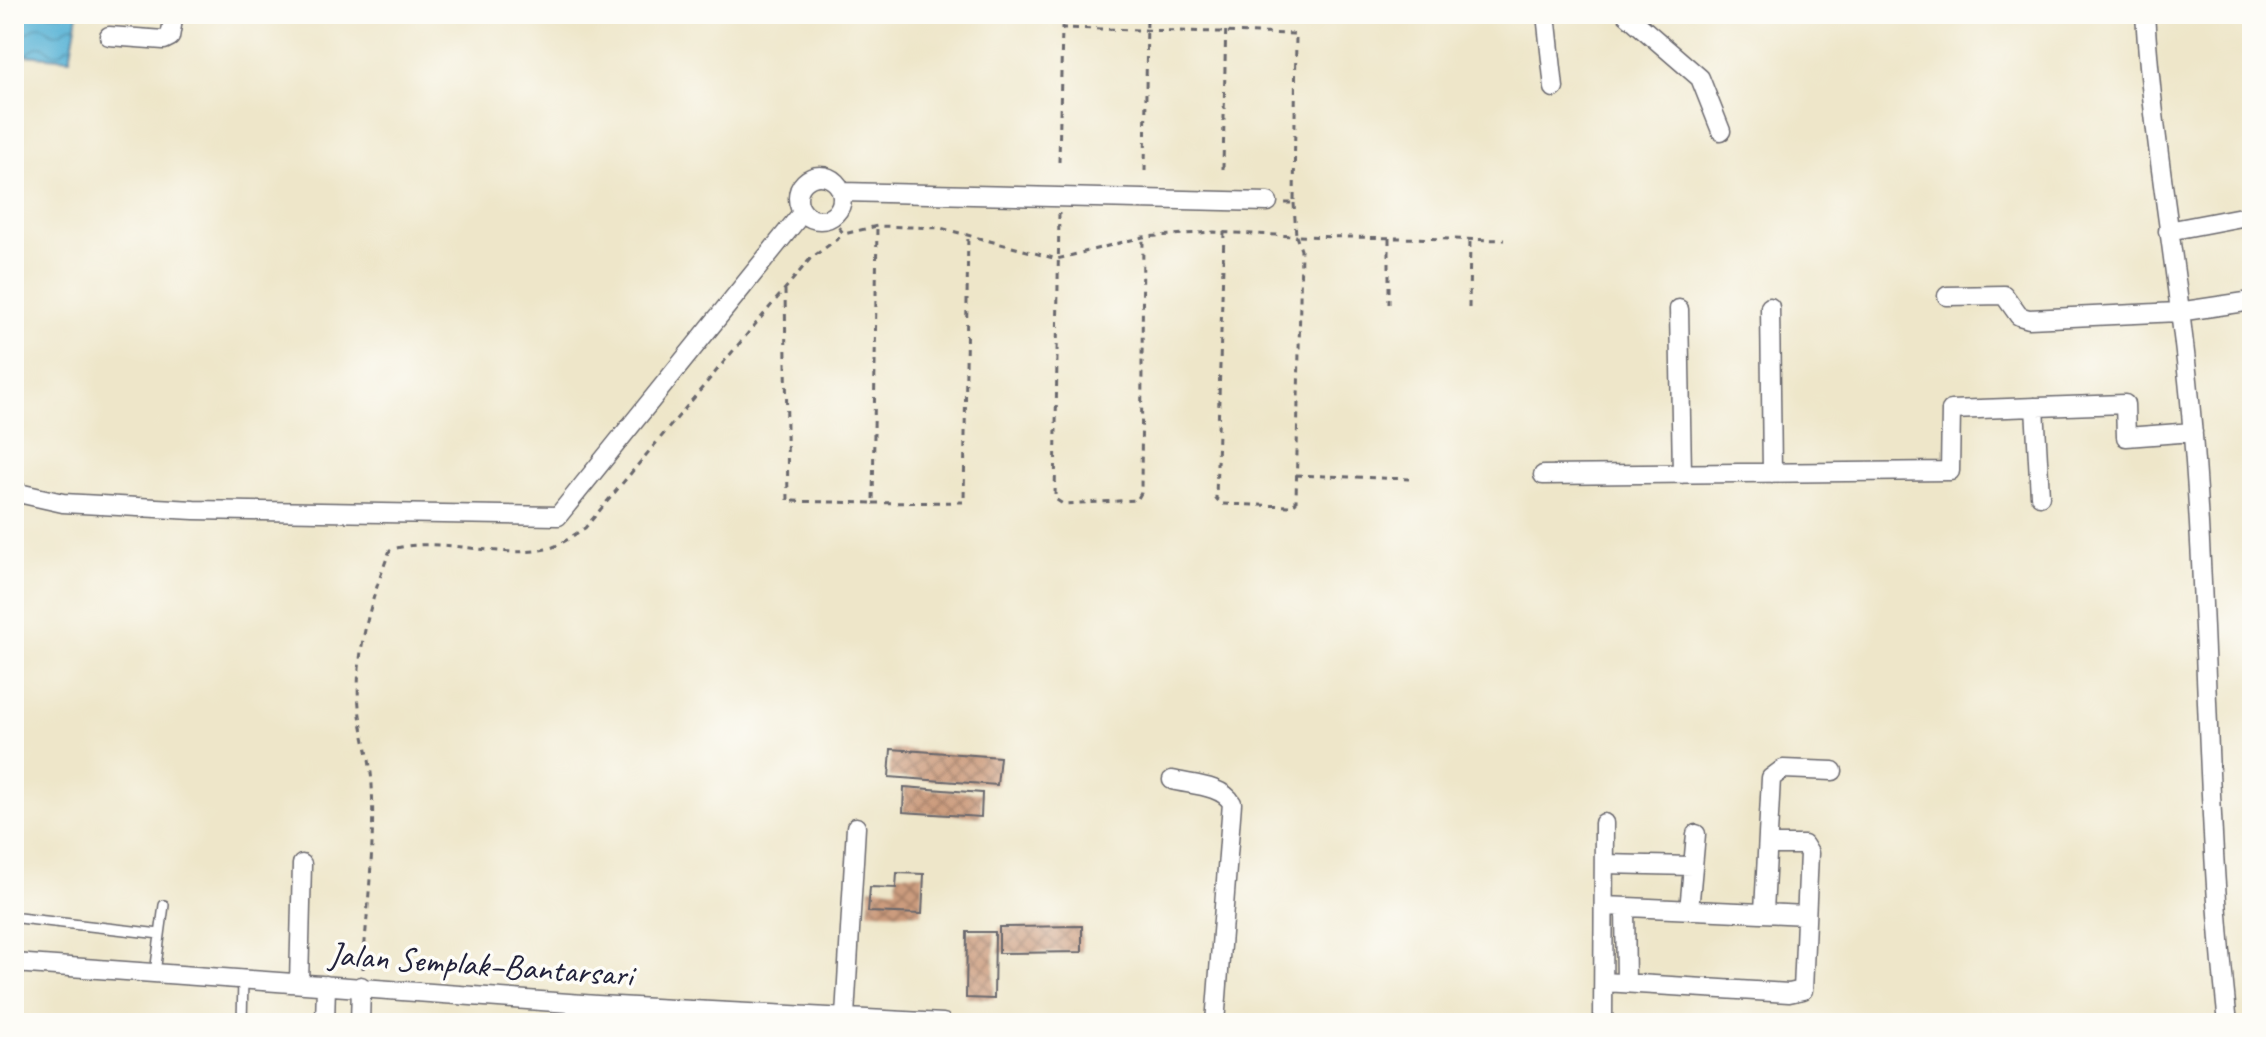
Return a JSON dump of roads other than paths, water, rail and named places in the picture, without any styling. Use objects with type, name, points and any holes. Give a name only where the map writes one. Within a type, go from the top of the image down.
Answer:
[{"type":"street","points":[[109,36],[164,40],[170,37],[174,14]]},
{"type":"street","points":[[1546,14],[1554,88]]},
{"type":"street","points":[[1626,14],[1700,78],[1721,131]]},
{"type":"street","points":[[2145,14],[2193,432],[2214,873],[2228,1023]]},
{"type":"street","points":[[817,175],[832,178],[842,192],[841,207],[831,218],[816,220],[802,213],[797,198],[802,182],[817,175]]},
{"type":"street","points":[[842,192],[1268,202]]},
{"type":"street","points":[[14,492],[63,503],[194,510],[558,516],[802,213]]},
{"type":"street","points":[[2168,231],[2252,215]]},
{"type":"street","points":[[1947,296],[2004,295],[2023,318],[2178,312],[2252,301]]},
{"type":"street","points":[[1770,307],[1772,473]]},
{"type":"street","points":[[1679,309],[1682,474]]},
{"type":"street","points":[[1543,475],[1950,471],[1951,410],[2125,404],[2126,437],[2193,432]]},
{"type":"street","points":[[2035,407],[2040,496]]},
{"type":"street","points":[[1764,911],[1770,845],[1771,778],[1776,771],[1833,771]]},
{"type":"street","points":[[1172,780],[1219,791],[1228,795],[1232,803],[1215,1023]]},
{"type":"street","points":[[1603,1023],[1604,823]]},
{"type":"street","points":[[845,1016],[856,827]]},
{"type":"street","points":[[1689,910],[1696,834]]},
{"type":"street","points":[[1604,982],[1799,992],[1803,986],[1808,848],[1804,845],[1770,845]]},
{"type":"street","points":[[299,983],[302,864]]},
{"type":"street","points":[[1604,864],[1692,866]]},
{"type":"street","points":[[1605,906],[1806,915]]},
{"type":"street","points":[[1625,907],[1626,982]]},
{"type":"street","name":"Jalan Semplak–Bantarsari","points":[[14,963],[361,986],[683,1016],[845,1016],[943,1023]]},
{"type":"street","points":[[325,1023],[326,985]]},
{"type":"street","points":[[360,1023],[361,986]]},
{"type":"lane","points":[[155,973],[164,905]]},
{"type":"lane","points":[[19,918],[160,934]]},
{"type":"lane","points":[[242,1023],[243,980]]},
{"type":"water","points":[[14,14],[78,14],[70,59],[14,54]]}]
